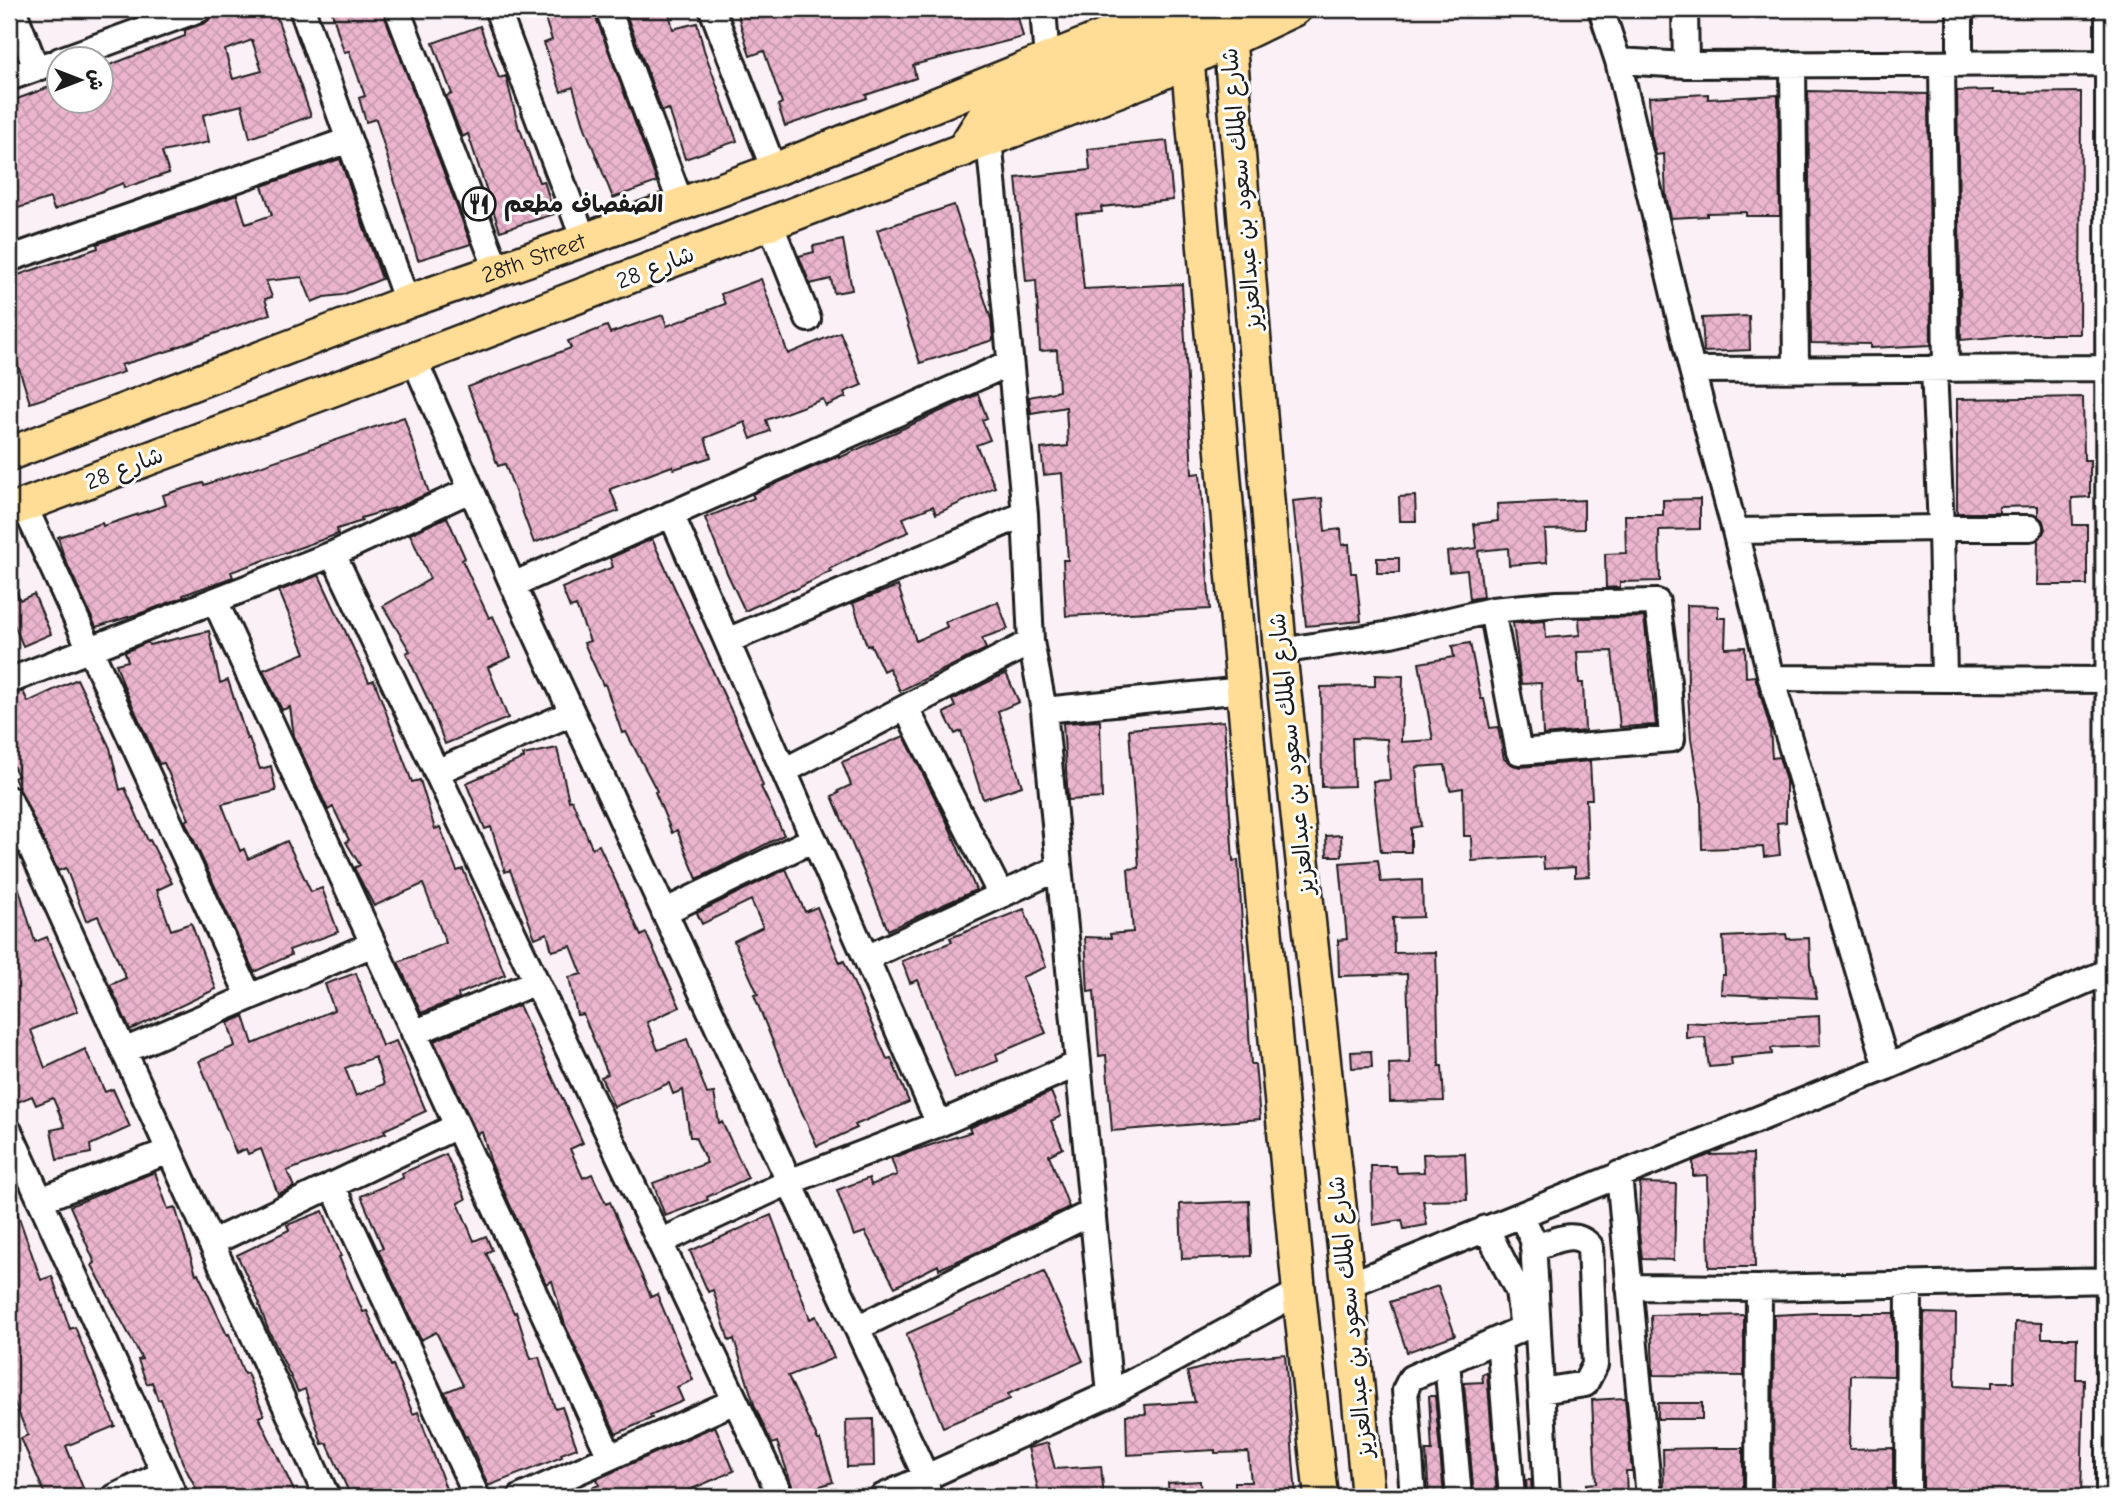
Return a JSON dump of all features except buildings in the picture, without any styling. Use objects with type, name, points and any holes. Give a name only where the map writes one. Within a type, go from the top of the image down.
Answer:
[{"type":"main road","points":[[975,145],[983,118],[1182,28],[1295,9]]},
{"type":"main road","name":"شارع الملك سعود بن عبدالعزيز","points":[[1230,18],[1280,651],[1368,1497]]},
{"type":"main road","name":"28th Street","points":[[11,446],[774,170],[1047,60],[1182,28]]},
{"type":"main road","name":"شارع الملك سعود بن عبدالعزيز","points":[[1182,28],[1299,1292],[1321,1497]]},
{"type":"main road","name":"شارع 28","points":[[16,508],[975,145]]},
{"type":"street","points":[[13,9],[36,68]]},
{"type":"street","points":[[98,46],[200,9]]},
{"type":"street","points":[[302,9],[407,302]]},
{"type":"street","points":[[397,9],[497,270]]},
{"type":"street","points":[[497,9],[584,240]]},
{"type":"street","points":[[608,9],[681,204]]},
{"type":"street","points":[[712,9],[774,170]]},
{"type":"street","points":[[1043,9],[1047,60]]},
{"type":"street","points":[[1601,9],[1618,61],[1692,370],[1771,678],[1887,1067]]},
{"type":"street","points":[[1685,9],[1686,65]]},
{"type":"street","points":[[1944,679],[1940,368],[1951,64],[1960,9]]},
{"type":"street","points":[[2108,9],[2111,63],[2109,1497]]},
{"type":"street","points":[[1618,61],[1686,65],[2111,63]]},
{"type":"street","points":[[1794,64],[1797,368]]},
{"type":"street","points":[[9,78],[46,65]]},
{"type":"street","points":[[9,259],[349,140]]},
{"type":"street","points":[[975,145],[1010,363],[1025,514],[1031,642],[1044,710],[1110,1394]]},
{"type":"street","points":[[770,223],[808,319]]},
{"type":"street","points":[[414,359],[513,585],[857,1328],[927,1487]]},
{"type":"street","points":[[513,585],[1010,363]]},
{"type":"street","points":[[1692,370],[2111,368]]},
{"type":"street","points":[[9,681],[333,554],[470,490]]},
{"type":"street","points":[[16,508],[89,649],[249,996]]},
{"type":"street","points":[[671,514],[939,1124]]},
{"type":"street","points":[[727,641],[1025,514]]},
{"type":"street","points":[[1735,531],[2029,528]]},
{"type":"street","points":[[333,554],[781,1497]]},
{"type":"street","points":[[215,601],[610,1457]]},
{"type":"street","points":[[1280,651],[1391,634],[1492,610],[1557,604],[1657,602],[1668,681],[1672,739],[1519,752],[1492,610]]},
{"type":"street","points":[[784,771],[1031,642]]},
{"type":"street","points":[[1771,678],[2111,680]]},
{"type":"street","points":[[1044,710],[1243,690]]},
{"type":"street","points":[[906,708],[1002,895]]},
{"type":"street","points":[[436,772],[572,713]]},
{"type":"street","points":[[9,799],[327,1497]]},
{"type":"street","points":[[664,912],[814,839]]},
{"type":"street","points":[[866,958],[1059,868]]},
{"type":"street","points":[[124,1051],[373,944]]},
{"type":"street","points":[[1348,1285],[1887,1067],[2111,971]]},
{"type":"street","points":[[414,1033],[536,982]]},
{"type":"street","points":[[660,1242],[789,1182],[939,1124],[1078,1063]]},
{"type":"street","points":[[211,1242],[457,1126]]},
{"type":"street","points":[[9,1131],[175,1497]]},
{"type":"street","points":[[40,1200],[169,1151]]},
{"type":"street","points":[[1619,1174],[1648,1497]]},
{"type":"street","points":[[332,1185],[477,1497]]},
{"type":"street","points":[[857,1328],[1093,1212]]},
{"type":"street","points":[[1521,1215],[1533,1240],[1530,1325]]},
{"type":"street","points":[[1486,1228],[1518,1291],[1530,1325],[1541,1391],[1547,1497]]},
{"type":"street","points":[[1533,1248],[1573,1235],[1583,1238],[1590,1246],[1595,1365],[1585,1384],[1541,1391]]},
{"type":"street","points":[[1629,1287],[1759,1288],[2111,1279]]},
{"type":"street","points":[[1908,1497],[1909,1284]]},
{"type":"street","points":[[1758,1497],[1759,1288]]},
{"type":"street","points":[[882,1497],[927,1487],[1110,1394],[1299,1292]]},
{"type":"street","points":[[1413,1497],[1405,1390],[1411,1378],[1530,1325]]},
{"type":"street","points":[[1499,1339],[1512,1497]]},
{"type":"street","points":[[1447,1362],[1458,1497]]},
{"type":"street","points":[[521,1497],[736,1401]]},
{"type":"street","points":[[115,1497],[164,1473]]},
{"type":"place","name":"الصفصاف مطعم","points":[[479,204]]}]
